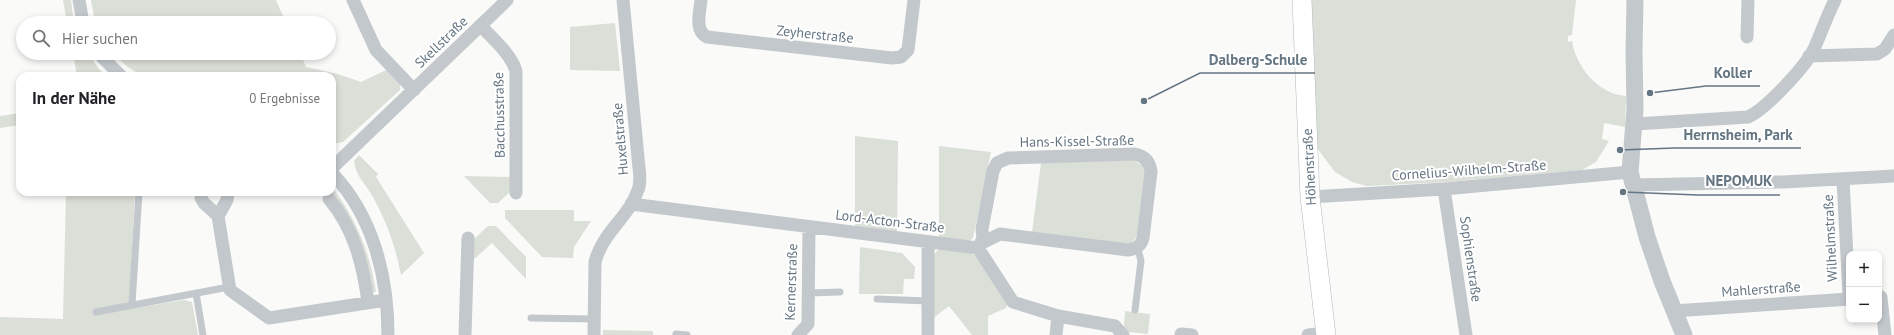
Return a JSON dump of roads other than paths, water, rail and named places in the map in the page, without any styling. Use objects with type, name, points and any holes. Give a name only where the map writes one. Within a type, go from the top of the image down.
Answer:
[{"type":"main road","name":"Höhenstraße","points":[[1302,0],[1310,198],[1320,334]]},
{"type":"street","points":[[79,0],[82,16]]},
{"type":"street","name":"Skellstraße","points":[[353,0],[376,50],[414,90]]},
{"type":"street","name":"Skellstraße","points":[[336,164],[507,0]]},
{"type":"street","name":"Huxelstraße","points":[[594,335],[595,262],[601,244],[631,204],[639,188],[640,179],[623,0]]},
{"type":"street","name":"Zeyherstraße","points":[[701,0],[699,28],[700,32],[707,37],[892,58],[901,57],[908,50],[914,0]]},
{"type":"street","points":[[1635,0],[1635,124],[1631,178],[1648,237],[1684,335]]},
{"type":"street","points":[[1747,37],[1748,0]]},
{"type":"street","points":[[1635,124],[1748,117],[1760,110],[1769,102],[1809,56],[1835,0]]},
{"type":"street","name":"Bacchusstraße","points":[[481,26],[514,63],[516,71],[516,193]]},
{"type":"street","points":[[1809,56],[1877,54],[1886,49],[1894,36]]},
{"type":"street","points":[[105,60],[117,72]]},
{"type":"street","name":"Hans-Kissel-Straße","points":[[980,246],[993,170],[999,161],[1008,158],[1135,154],[1147,160],[1151,172],[1143,238],[1142,242],[1136,248]]},
{"type":"street","name":"Cornelius-Wilhelm-Straße","points":[[1310,198],[1631,178],[1843,180],[1894,176]]},
{"type":"street","points":[[336,177],[351,196],[367,226],[379,260],[386,300],[388,335]]},
{"type":"street","name":"Wilhelmstraße","points":[[1843,180],[1849,287]]},
{"type":"street","name":"Sophienstraße","points":[[1444,189],[1466,335]]},
{"type":"street","points":[[201,196],[204,203],[218,216]]},
{"type":"street","points":[[228,196],[227,200],[218,216],[230,290],[269,318],[386,300]]},
{"type":"street","points":[[329,199],[343,218],[356,247],[365,278],[368,302]]},
{"type":"street","name":"Lord-Acton-Straße","points":[[631,204],[928,243],[980,246]]},
{"type":"street","name":"Kernerstraße","points":[[798,335],[808,324],[809,227]]},
{"type":"street","points":[[1119,331],[1058,316],[1013,302],[980,246],[1000,234],[1128,250],[1136,248]]},
{"type":"street","points":[[465,335],[468,238]]},
{"type":"street","points":[[928,243],[928,335]]},
{"type":"street","points":[[1885,296],[1885,335]]},
{"type":"street","name":"Mahlerstraße","points":[[1674,311],[1846,299]]},
{"type":"street","points":[[1056,335],[1058,316]]},
{"type":"lane","points":[[132,304],[139,196]]},
{"type":"lane","points":[[1135,310],[1141,261],[1139,252],[1136,248]]},
{"type":"lane","points":[[96,312],[132,304],[229,287]]},
{"type":"lane","points":[[808,293],[840,292]]},
{"type":"lane","points":[[196,293],[203,335]]},
{"type":"lane","points":[[877,299],[928,301]]},
{"type":"lane","points":[[531,318],[594,319]]},
{"type":"lane","points":[[676,334],[686,335]]},
{"type":"place","name":"Koller","points":[[1650,93]]},
{"type":"place","name":"Dalberg-Schule","points":[[1144,101]]},
{"type":"place","name":"Herrnsheim, Park","points":[[1620,150]]},
{"type":"place","name":"NEPOMUK","points":[[1623,192]]}]
